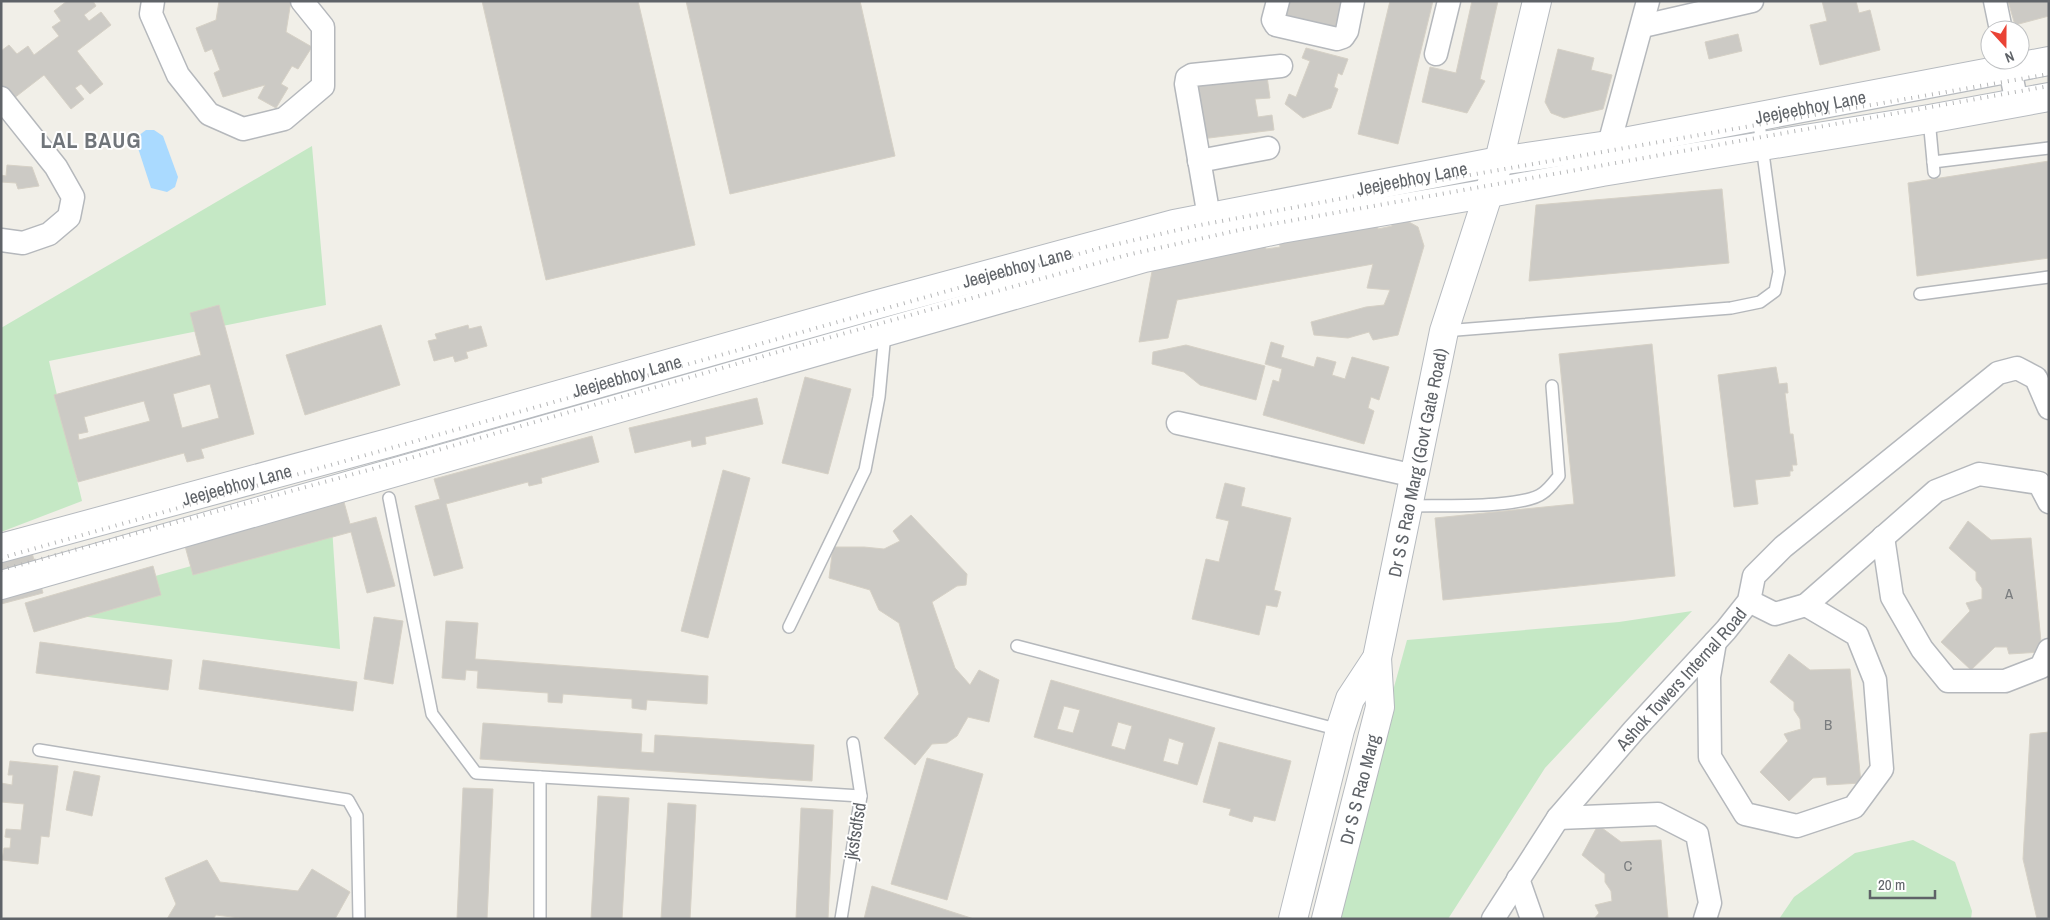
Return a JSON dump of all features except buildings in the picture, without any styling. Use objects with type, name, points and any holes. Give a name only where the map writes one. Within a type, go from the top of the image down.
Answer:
[{"type":"street","points":[[153,1],[151,14],[178,75],[209,114],[243,129],[284,119],[323,86],[323,27],[302,1]]},
{"type":"street","points":[[1278,1],[1273,20],[1276,25],[1337,39],[1343,37],[1347,32],[1353,1]]},
{"type":"street","points":[[1436,54],[1449,1]]},
{"type":"street","name":"Dr S S Rao Marg (Govt Gate Road)","points":[[1293,919],[1340,730],[1350,699],[1377,658],[1444,331],[1499,162],[1537,1]]},
{"type":"street","points":[[1602,172],[1608,145],[1643,26],[1648,1]]},
{"type":"street","points":[[1643,26],[1752,1]]},
{"type":"street","points":[[1995,1],[1999,20]]},
{"type":"street","name":"Jeejeebhoy Lane","points":[[2030,63],[2049,61]]},
{"type":"street","points":[[1209,217],[1186,84],[1187,78],[1192,75],[1281,66]]},
{"type":"street","name":"Jeejeebhoy Lane","points":[[1252,222],[1499,162],[1608,145],[1984,70]]},
{"type":"street","points":[[2010,70],[2017,103]]},
{"type":"street","points":[[1,98],[56,167],[74,197],[69,217],[49,234],[24,243],[1,240]]},
{"type":"street","name":"Jeejeebhoy Lane","points":[[1,548],[402,439],[875,304],[1174,224],[1209,217],[1252,222],[1490,193],[1602,172],[2049,98]]},
{"type":"street","points":[[1199,162],[1268,148]]},
{"type":"street","points":[[1,585],[1144,258],[1252,222]]},
{"type":"street","points":[[688,358],[696,387]]},
{"type":"street","name":"Ashok Towers Internal Road","points":[[1493,919],[1558,818],[1749,602],[1754,576],[1783,548],[1998,373],[2018,368],[2036,378],[2048,406]]},
{"type":"street","points":[[1178,423],[1415,476]]},
{"type":"street","points":[[1749,602],[1775,614],[1806,606],[1936,491],[1979,474],[2039,483],[2049,502]]},
{"type":"street","points":[[147,508],[157,541]]},
{"type":"street","points":[[1883,537],[1892,597],[1922,649],[1948,681],[2005,681],[2041,667],[2049,650]]},
{"type":"street","points":[[1715,642],[1709,677],[1710,757],[1745,814],[1798,826],[1854,808],[1882,769],[1875,680],[1857,635],[1806,606]]},
{"type":"street","name":"Dr S S Rao Marg","points":[[1326,919],[1380,706],[1377,658]]},
{"type":"street","points":[[1558,818],[1658,814],[1697,834],[1710,903],[1705,919]]},
{"type":"street","points":[[1518,878],[1532,919]]},
{"type":"lane","points":[[1444,331],[1731,308],[1760,302],[1775,291],[1779,272],[1758,116]]},
{"type":"lane","points":[[1928,119],[1934,167],[2049,148]]},
{"type":"lane","points":[[1920,294],[1945,286],[2049,277]]},
{"type":"lane","points":[[789,627],[865,470],[879,397],[884,333]]},
{"type":"lane","points":[[1408,506],[1491,505],[1525,500],[1542,494],[1559,476],[1552,386]]},
{"type":"lane","points":[[388,498],[432,714],[476,773],[861,796]]},
{"type":"lane","points":[[1016,646],[1340,730]]},
{"type":"lane","name":"jksfsdfsd","points":[[841,919],[861,796],[853,743]]},
{"type":"lane","points":[[39,750],[348,800],[357,816],[359,919]]},
{"type":"lane","points":[[540,777],[540,919]]},
{"type":"green space","points":[[312,146],[326,305],[49,361],[82,501],[1,532],[1,328]]},
{"type":"green space","points":[[332,527],[340,649],[33,610]]},
{"type":"green space","points":[[1692,611],[1545,768],[1448,919],[1330,919],[1407,640],[1619,622]]},
{"type":"green space","points":[[1913,840],[1955,862],[1972,911],[1971,919],[1779,919],[1794,897],[1855,853]]},
{"type":"water","points":[[146,130],[154,130],[163,136],[178,177],[175,187],[167,192],[151,188],[137,145],[138,136]]},
{"type":"railway","points":[[1,558],[1100,248],[1195,226],[1430,182],[2049,74]]},
{"type":"railway","points":[[1,570],[372,469],[788,349],[1127,255],[1244,229],[2049,86]]},
{"type":"district","name":"LAL BAUG","points":[[91,140]]}]
